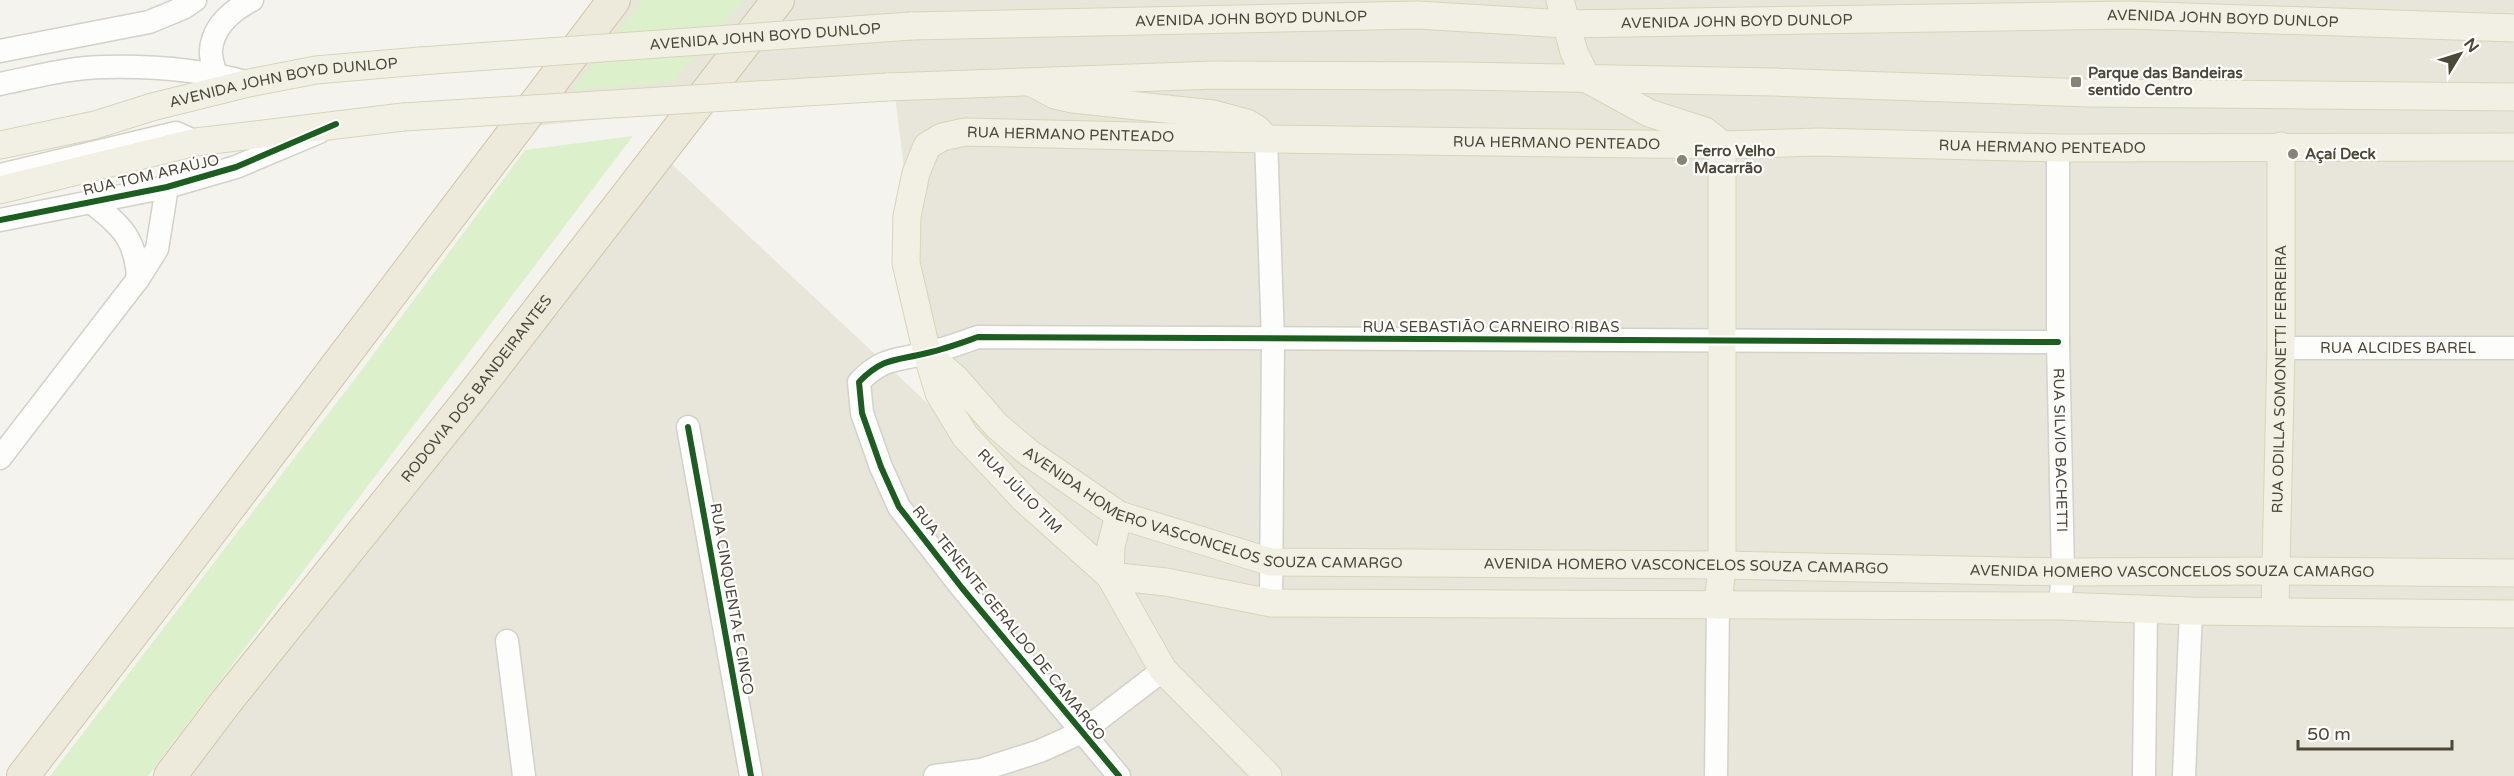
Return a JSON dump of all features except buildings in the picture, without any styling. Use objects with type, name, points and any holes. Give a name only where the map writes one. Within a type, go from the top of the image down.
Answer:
[{"type":"highway","points":[[23,776],[614,0]]},
{"type":"highway","name":"RODOVIA DOS BANDEIRANTES","points":[[170,776],[226,702],[472,396],[778,0]]},
{"type":"main road","points":[[1417,15],[1446,7],[1500,0]]},
{"type":"main road","points":[[1909,19],[1968,0]]},
{"type":"main road","points":[[1563,12],[1576,59],[1587,79],[1649,113],[1705,131],[1722,145],[1722,566],[1718,605]]},
{"type":"main road","name":"AVENIDA JOHN BOYD DUNLOP","points":[[0,145],[95,125],[194,96],[249,83],[336,68],[911,26],[1563,12],[1909,19],[2128,15],[2514,28]]},
{"type":"main road","points":[[0,190],[196,142],[336,124],[403,117],[1026,80],[1214,75],[1587,79],[1773,82],[2089,93],[2514,98]]},
{"type":"main road","points":[[1026,80],[1055,95],[1072,99],[1213,114],[1247,123],[1257,129],[1266,139]]},
{"type":"main road","points":[[2430,97],[2514,115]]},
{"type":"main road","name":"RUA HERMANO PENTEADO","points":[[927,146],[942,137],[965,132],[1266,139],[1722,145],[1818,142],[2058,148],[2514,147]]},
{"type":"main road","name":"RUA JÚLIO TIM","points":[[927,146],[916,173],[907,216],[906,263],[939,393],[965,436],[1025,500],[1110,576],[1163,670],[1268,776]]},
{"type":"main road","name":"RUA ODILLA SOMONETTI FERREIRA","points":[[2275,611],[2281,348],[2281,147]]},
{"type":"main road","name":"AVENIDA HOMERO VASCONCELOS SOUZA CAMARGO","points":[[927,353],[956,379],[997,426],[1029,453],[1119,515],[1271,562],[2063,572],[2514,573]]},
{"type":"main road","points":[[1119,515],[1111,546],[1110,576],[1166,582],[1271,603],[2060,606],[2191,611],[2514,614]]},
{"type":"street","points":[[10,50],[149,22],[183,8],[195,0]]},
{"type":"street","points":[[215,74],[211,50],[219,27],[234,9],[252,0]]},
{"type":"street","points":[[10,50],[66,54],[85,58],[105,67]]},
{"type":"street","points":[[0,84],[105,67],[215,74],[249,83]]},
{"type":"street","points":[[0,157],[179,113],[194,96]]},
{"type":"street","name":"RUA TOM ARAÚJO","points":[[0,220],[167,187],[236,167],[336,124]]},
{"type":"street","points":[[0,175],[176,133],[196,142]]},
{"type":"street","points":[[1266,139],[1273,340],[1271,603]]},
{"type":"street","name":"RUA SILVIO BACHETTI","points":[[2058,148],[2058,342],[2063,572],[2060,606]]},
{"type":"street","points":[[2,452],[82,355],[138,279],[157,249],[167,187]]},
{"type":"street","points":[[91,202],[111,218],[132,243],[137,261],[138,279]]},
{"type":"street","name":"RUA SEBASTIÃO CARNEIRO RIBAS","points":[[927,353],[978,337],[2058,342]]},
{"type":"street","name":"RUA ALCIDES BAREL","points":[[2281,348],[2514,348]]},
{"type":"street","name":"RUA TENENTE GERALDO DE CAMARGO","points":[[927,353],[898,358],[874,366],[859,382],[862,413],[881,467],[899,507],[962,588],[1119,776]]},
{"type":"street","name":"RUA CINQUENTA E CINCO","points":[[688,427],[750,776]]},
{"type":"street","points":[[1716,776],[1718,605]]},
{"type":"street","points":[[2144,776],[2146,610]]},
{"type":"street","points":[[2184,776],[2191,611]]},
{"type":"street","points":[[507,641],[524,776]]},
{"type":"street","points":[[935,776],[981,773],[1040,751],[1082,732],[1163,670]]},
{"type":"shaded area","points":[[614,0],[2514,0],[2514,776],[177,776],[660,153],[1016,486],[927,353],[894,88],[516,128]]},
{"type":"green space","points":[[642,0],[744,0],[673,82],[572,90]]},
{"type":"green space","points":[[633,136],[148,776],[50,776],[358,375],[525,150]]},
{"type":"cycle path","points":[[0,220],[167,187],[236,167],[336,124]]},
{"type":"cycle path","points":[[1119,776],[962,588],[899,507],[881,467],[862,413],[859,382],[875,368],[890,361],[940,350],[978,337],[2058,342]]},
{"type":"cycle path","points":[[688,427],[751,776]]},
{"type":"place","name":"Parque das Bandeiras sentido Centro","points":[[2076,82]]},
{"type":"place","name":"Açaí Deck","points":[[2293,154]]},
{"type":"place","name":"Ferro Velho Macarrão","points":[[1682,160]]}]
